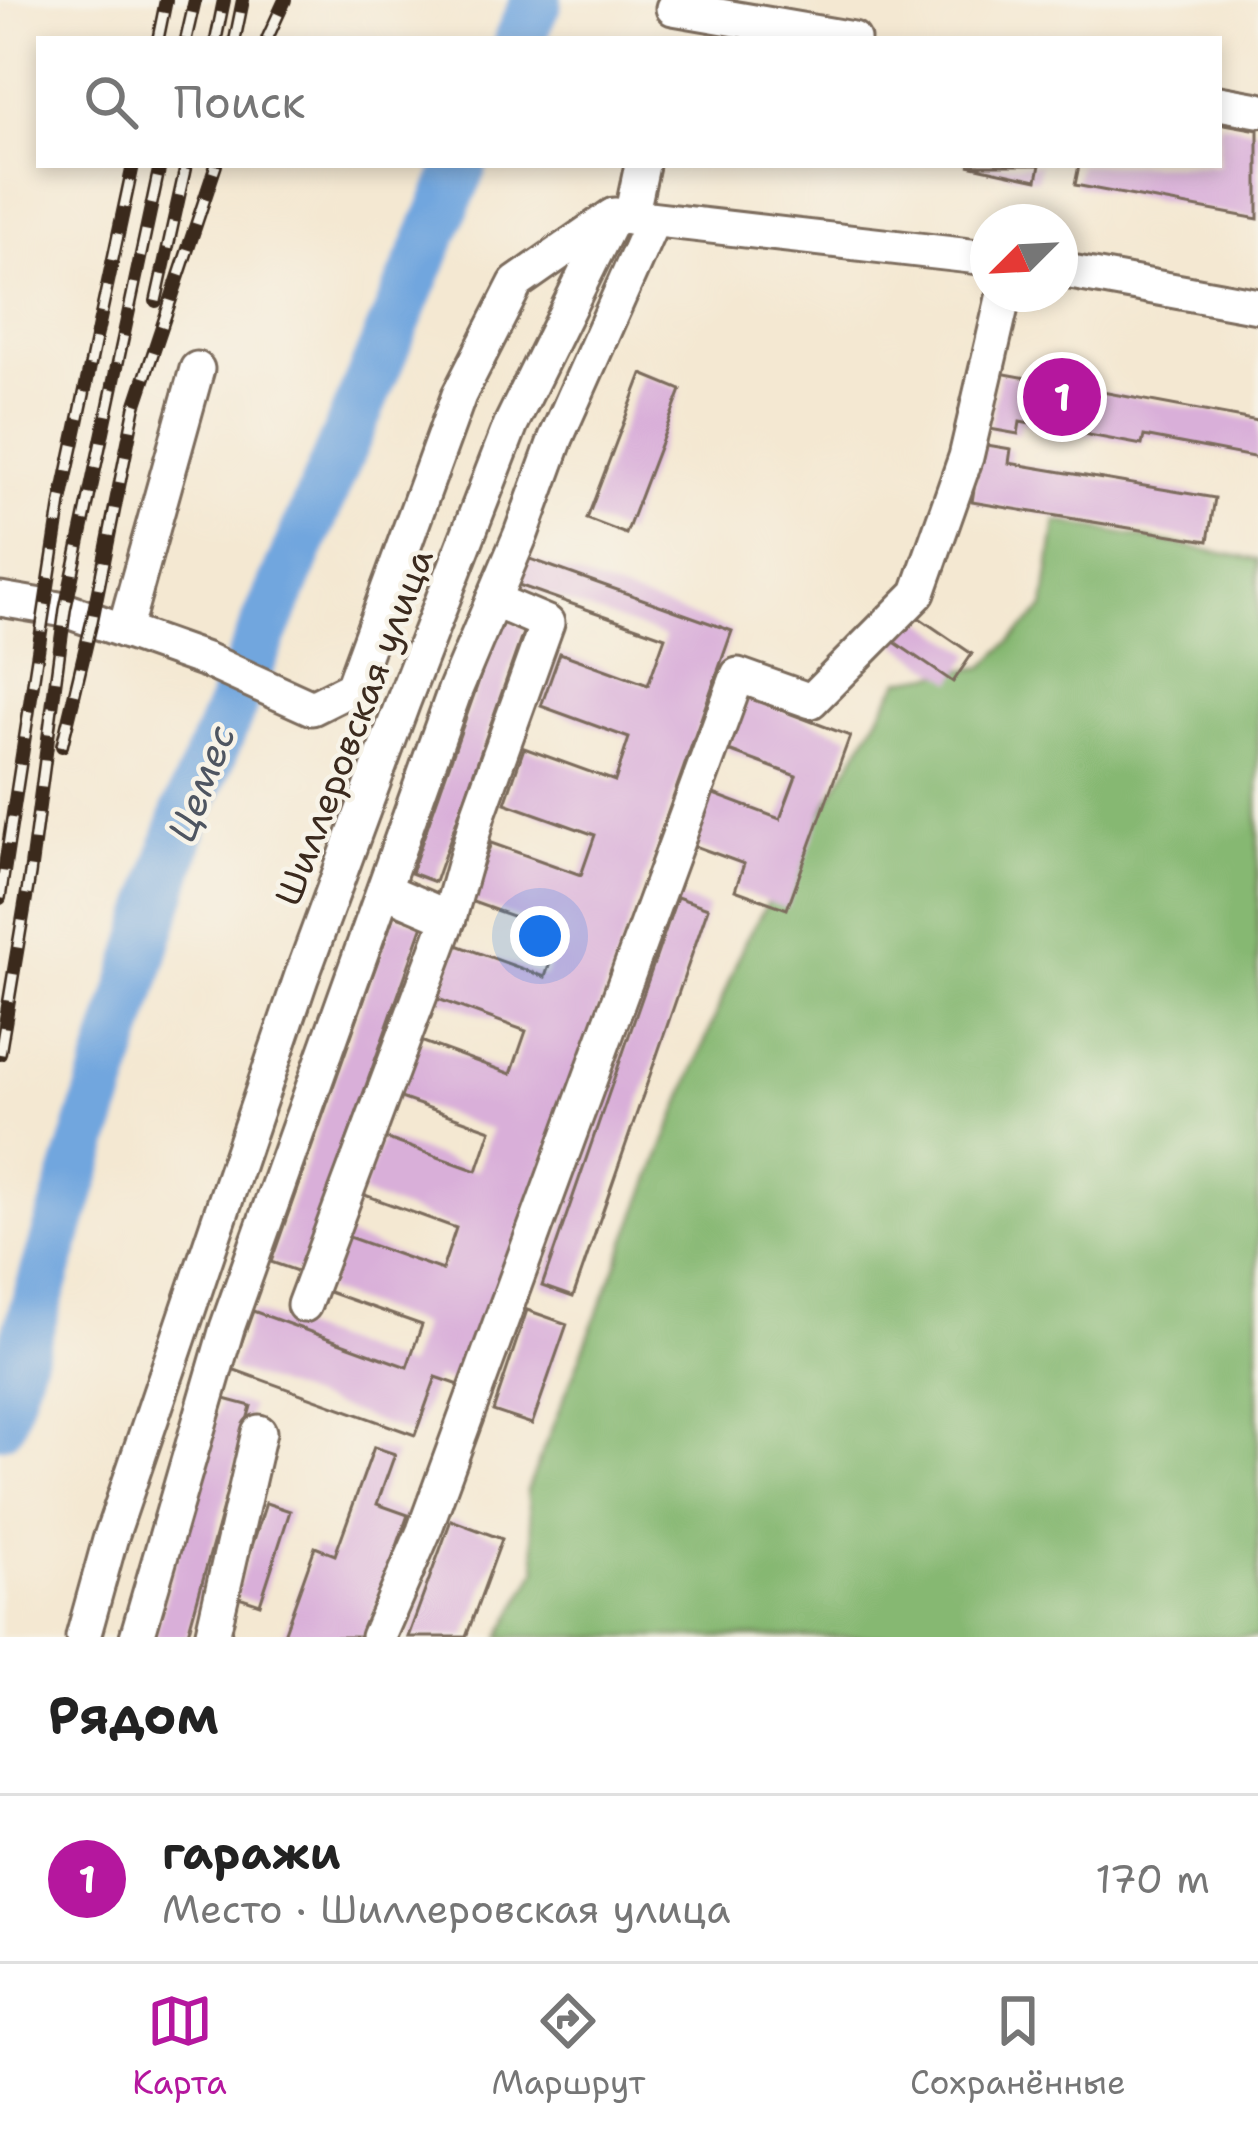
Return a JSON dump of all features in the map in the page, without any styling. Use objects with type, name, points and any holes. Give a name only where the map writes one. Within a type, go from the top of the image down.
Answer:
[{"type":"street","points":[[672,16],[829,36]]},
{"type":"street","points":[[1222,104],[1258,110]]},
{"type":"street","points":[[137,1637],[227,1328],[455,690],[556,438],[633,217],[641,168]]},
{"type":"street","points":[[0,599],[65,610],[206,660],[312,708],[352,688],[459,395],[516,283],[633,217],[970,256]]},
{"type":"street","name":"Шиллеровская улица","points":[[83,1637],[110,1540],[301,978],[511,424],[633,217]]},
{"type":"street","points":[[1078,273],[1258,306]]},
{"type":"street","points":[[378,1637],[424,1532],[738,675],[811,701],[917,593],[966,457],[1000,312]]},
{"type":"street","points":[[124,631],[197,369]]},
{"type":"street","points":[[304,1305],[449,918],[478,815],[547,623],[494,600]]},
{"type":"street","points":[[384,890],[449,918]]},
{"type":"street","points":[[212,1637],[259,1432]]},
{"type":"green space","points":[[1056,521],[1258,560],[1258,1637],[500,1637],[537,1570],[527,1491],[745,941],[900,680],[984,667],[1044,608]]},
{"type":"building","points":[[1222,124],[1258,130],[1258,219],[1075,185],[1078,168],[1222,168]]},
{"type":"building","points":[[982,168],[1039,168],[1037,180]]},
{"type":"building","points":[[1000,373],[1258,421],[1258,458],[1144,436],[1142,445],[1020,422],[1018,434],[990,429]]},
{"type":"building","points":[[642,374],[681,390],[626,534],[587,519]]},
{"type":"building","points":[[981,444],[1011,449],[1009,463],[1215,498],[1208,541],[972,502]]},
{"type":"building","points":[[522,556],[732,631],[465,1387],[436,1377],[415,1435],[232,1369],[253,1311],[407,1367],[422,1325],[326,1291],[346,1236],[442,1270],[456,1228],[362,1194],[382,1137],[477,1171],[491,1130],[398,1097],[418,1040],[511,1074],[526,1031],[438,999],[457,945],[545,977],[560,933],[470,901],[491,843],[581,875],[595,835],[505,803],[524,748],[615,781],[629,738],[541,706],[560,653],[648,685],[665,637],[513,583]]},
{"type":"building","points":[[909,611],[972,654],[953,682],[890,639]]},
{"type":"building","points":[[501,618],[525,627],[435,882],[411,873]]},
{"type":"building","points":[[746,697],[850,736],[787,909],[735,890],[744,864],[692,845],[711,793],[780,819],[796,776],[726,750]]},
{"type":"building","points":[[677,897],[708,908],[573,1297],[542,1286]]},
{"type":"building","points":[[394,915],[423,925],[300,1272],[271,1262]]},
{"type":"building","points":[[527,1310],[567,1324],[532,1424],[493,1411]]},
{"type":"building","points":[[221,1398],[251,1406],[187,1637],[155,1637]]},
{"type":"building","points":[[374,1447],[395,1454],[377,1504],[408,1515],[365,1637],[283,1637],[315,1547],[335,1555]]},
{"type":"building","points":[[266,1503],[290,1511],[260,1604],[236,1596]]},
{"type":"building","points":[[451,1520],[502,1539],[466,1637],[408,1637]]},
{"type":"waterway","name":"Цемес","points":[[520,36],[537,0]]},
{"type":"waterway","name":"Цемес","points":[[0,1422],[186,813],[461,168]]},
{"type":"railway","points":[[159,36],[166,0]]},
{"type":"railway","points":[[187,36],[195,0]]},
{"type":"railway","points":[[217,36],[224,0]]},
{"type":"railway","points":[[236,36],[243,0]]},
{"type":"railway","points":[[268,36],[285,0]]},
{"type":"railway","points":[[0,898],[61,502],[132,168]]},
{"type":"railway","points":[[0,1054],[30,874],[65,610],[159,168]]},
{"type":"railway","points":[[156,301],[185,168]]},
{"type":"railway","points":[[62,746],[135,407],[215,168]]},
{"type":"place","name":"гаражи","points":[[1062,397]]}]
